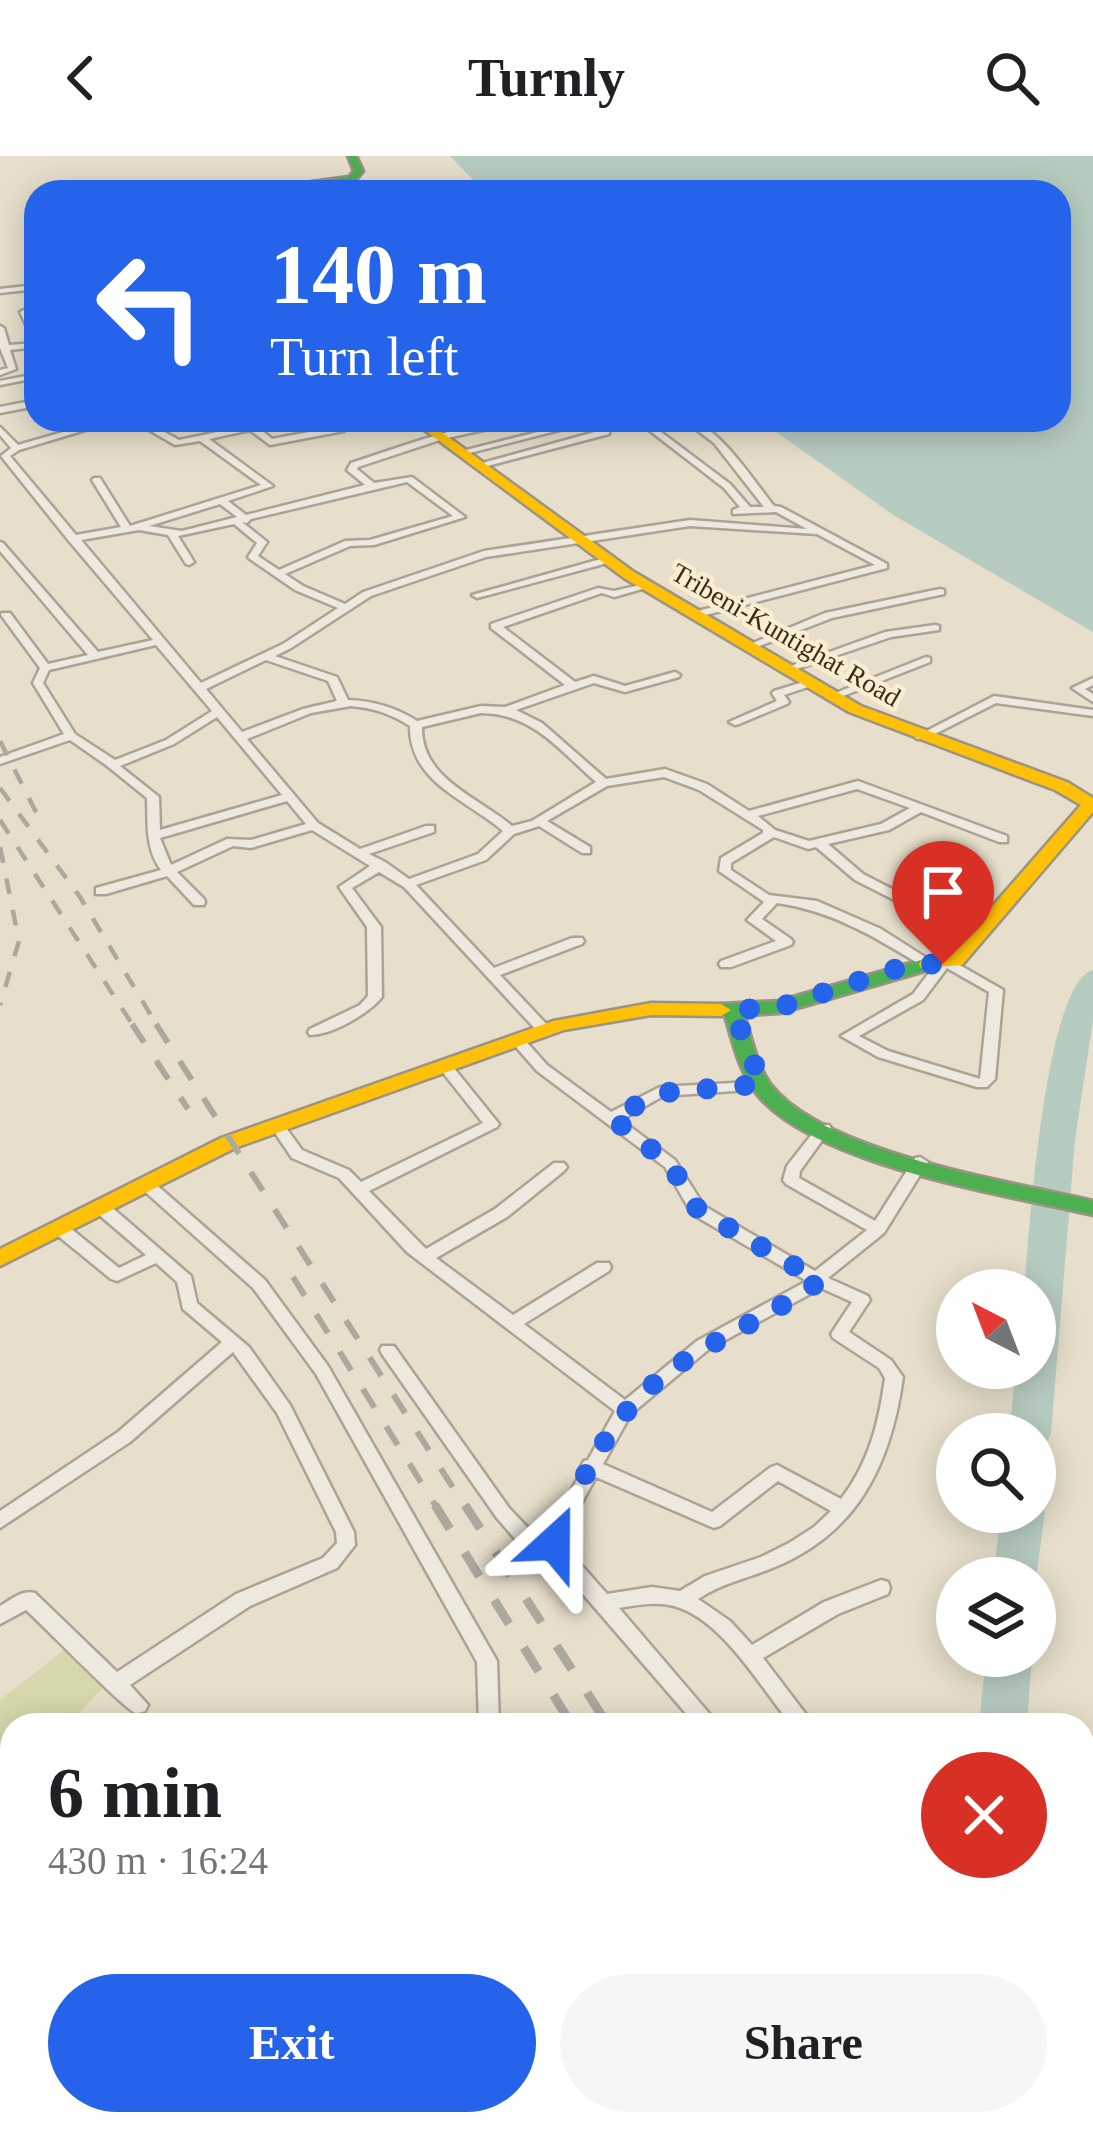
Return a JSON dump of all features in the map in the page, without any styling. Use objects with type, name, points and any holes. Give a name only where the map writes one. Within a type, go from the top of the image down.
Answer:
[{"type":"main road","points":[[344,180],[359,171],[352,156]]},
{"type":"main road","name":"Tribeni-Kuntighat Road","points":[[0,1258],[276,1124],[545,1031],[651,1009],[780,1007],[940,964],[976,936],[1091,802],[921,737],[834,696],[645,585],[435,432]]},
{"type":"main road","points":[[733,1010],[762,1084],[797,1117],[920,1162],[1093,1208]]},
{"type":"street","points":[[0,328],[3,353],[13,369],[0,373]]},
{"type":"street","points":[[0,430],[16,448]]},
{"type":"street","points":[[72,432],[4,456],[314,826],[409,884],[545,1031]]},
{"type":"street","points":[[157,432],[176,443],[218,432]]},
{"type":"street","points":[[260,432],[270,442],[325,432]]},
{"type":"street","points":[[373,486],[351,466],[466,432]]},
{"type":"street","points":[[471,459],[556,432]]},
{"type":"street","points":[[658,432],[727,486],[745,510]]},
{"type":"street","points":[[698,614],[884,566],[770,508],[707,432]]},
{"type":"street","points":[[471,459],[606,433]]},
{"type":"street","points":[[673,442],[710,434]]},
{"type":"street","points":[[72,539],[133,528],[268,487],[200,437]]},
{"type":"street","points":[[97,480],[133,528],[172,534],[409,479],[460,517],[376,542],[348,543],[278,574]]},
{"type":"street","points":[[220,501],[262,542],[253,557],[344,607]]},
{"type":"street","points":[[698,523],[698,518],[770,508]]},
{"type":"street","points":[[196,689],[265,656],[344,607],[468,559],[698,523],[814,532]]},
{"type":"street","points":[[172,534],[189,562]]},
{"type":"street","points":[[0,545],[96,657]]},
{"type":"street","points":[[477,595],[608,560]]},
{"type":"street","points":[[573,686],[494,626],[602,590],[614,594],[645,585]]},
{"type":"street","points":[[753,645],[829,615],[940,592]]},
{"type":"street","points":[[6,615],[45,668]]},
{"type":"street","points":[[790,668],[889,634],[935,628]]},
{"type":"street","points":[[45,668],[156,642]]},
{"type":"street","points":[[265,656],[333,680],[344,702]]},
{"type":"street","points":[[834,696],[926,660]]},
{"type":"street","points":[[45,668],[38,683],[71,736],[153,797],[154,836],[167,872],[199,902]]},
{"type":"street","points":[[509,709],[598,678],[630,689],[675,676]]},
{"type":"street","points":[[1093,681],[1077,688],[1093,699]]},
{"type":"street","points":[[735,722],[783,702],[778,693],[813,682]]},
{"type":"street","points":[[921,737],[994,699],[1093,713]]},
{"type":"street","points":[[241,737],[314,706],[344,702],[390,707],[416,725],[486,706],[509,709],[553,736],[604,784]]},
{"type":"street","points":[[113,764],[170,742],[217,712]]},
{"type":"street","points":[[416,725],[415,739],[429,769],[510,831]]},
{"type":"street","points":[[0,761],[71,736]]},
{"type":"street","points":[[409,884],[482,857],[510,831],[537,822],[604,784],[676,775],[770,832],[803,845],[885,827],[918,808]]},
{"type":"street","points":[[748,815],[858,784],[1004,839]]},
{"type":"street","points":[[154,836],[291,796]]},
{"type":"street","points":[[537,822],[586,850]]},
{"type":"street","points":[[101,891],[167,872],[232,842],[251,844],[314,826]]},
{"type":"street","points":[[358,854],[430,830]]},
{"type":"street","points":[[770,832],[722,867],[772,901],[812,904],[940,964],[989,981],[996,990],[988,1079],[982,1084],[883,1054],[848,1036],[918,997],[940,964]]},
{"type":"street","points":[[819,843],[859,877],[976,936]]},
{"type":"street","points":[[315,1032],[365,1009],[375,997],[370,949],[374,927],[345,887],[381,865]]},
{"type":"street","points":[[726,964],[786,942],[754,920],[772,901]]},
{"type":"street","points":[[493,973],[577,941]]},
{"type":"street","points":[[517,1040],[542,1068],[670,1164],[698,1210],[862,1300],[839,1334],[885,1364],[894,1377],[884,1446],[844,1509],[818,1538],[795,1552],[700,1587],[683,1600]]},
{"type":"street","points":[[358,1190],[492,1124],[444,1065]]},
{"type":"street","points":[[612,1118],[660,1093],[762,1084]]},
{"type":"street","points":[[276,1124],[296,1154],[338,1170],[424,1257],[625,1409]]},
{"type":"street","points":[[824,1128],[792,1170],[791,1180],[878,1229]]},
{"type":"street","points":[[554,1543],[590,1466],[625,1409],[703,1345],[819,1279],[878,1229],[920,1162]]},
{"type":"street","points":[[424,1257],[501,1213],[559,1167]]},
{"type":"street","points":[[147,1185],[260,1284],[322,1370],[487,1660],[489,1713]]},
{"type":"street","points":[[103,1209],[187,1283],[189,1305],[233,1342],[284,1410],[345,1532],[346,1545],[330,1563],[243,1600],[115,1684]]},
{"type":"street","points":[[63,1231],[117,1275],[157,1256]]},
{"type":"street","points":[[513,1323],[603,1267]]},
{"type":"street","points":[[0,1521],[111,1447],[233,1342]]},
{"type":"street","points":[[388,1350],[503,1514],[523,1535],[554,1543],[698,1713]]},
{"type":"street","points":[[590,1466],[712,1521],[777,1472],[844,1509]]},
{"type":"street","points":[[751,1655],[831,1608],[881,1588]]},
{"type":"street","points":[[602,1603],[660,1595],[683,1600],[751,1655],[795,1713]]},
{"type":"street","points":[[0,1616],[28,1599],[138,1705]]},
{"type":"green space","points":[[68,1647],[108,1682],[79,1713],[0,1713],[0,1700]]},
{"type":"shaded area","points":[[450,156],[1093,156],[1093,632],[895,516],[776,432],[1071,432],[1071,180],[473,180]]},
{"type":"waterway","points":[[1032,1413],[1057,1140],[1076,1021],[1093,980]]},
{"type":"waterway","points":[[1018,1557],[1021,1533]]},
{"type":"waterway","points":[[1004,1713],[1007,1677]]},
{"type":"railway","points":[[0,741],[41,822]]},
{"type":"railway","points":[[0,788],[80,897],[158,1027]]},
{"type":"railway","points":[[0,820],[134,1027]]},
{"type":"railway","points":[[0,847],[19,941],[0,1005]]},
{"type":"railway","points":[[132,1024],[188,1109]]},
{"type":"railway","points":[[156,1024],[466,1508]]},
{"type":"railway","points":[[293,1277],[437,1508]]},
{"type":"railway","points":[[435,1505],[565,1713]]},
{"type":"railway","points":[[465,1505],[600,1713]]},
{"type":"traffic: fast","points":[[344,180],[359,171],[352,156]]},
{"type":"traffic: fast","points":[[733,1010],[780,1007],[928,964]]},
{"type":"traffic: fast","points":[[721,1010],[733,1010],[751,1066],[769,1095],[834,1137],[922,1168],[1093,1208]]},
{"type":"traffic: slow","points":[[433,432],[629,575],[855,709],[1061,786],[1091,804],[955,961],[928,964]]},
{"type":"traffic: slow","points":[[0,1258],[228,1143],[560,1025],[651,1009],[721,1010]]},
{"type":"route","points":[[554,1543],[602,1442],[625,1409],[703,1345],[820,1281],[698,1210],[670,1164],[612,1118],[671,1090],[762,1084],[733,1010],[780,1007],[911,964],[943,964]]}]
